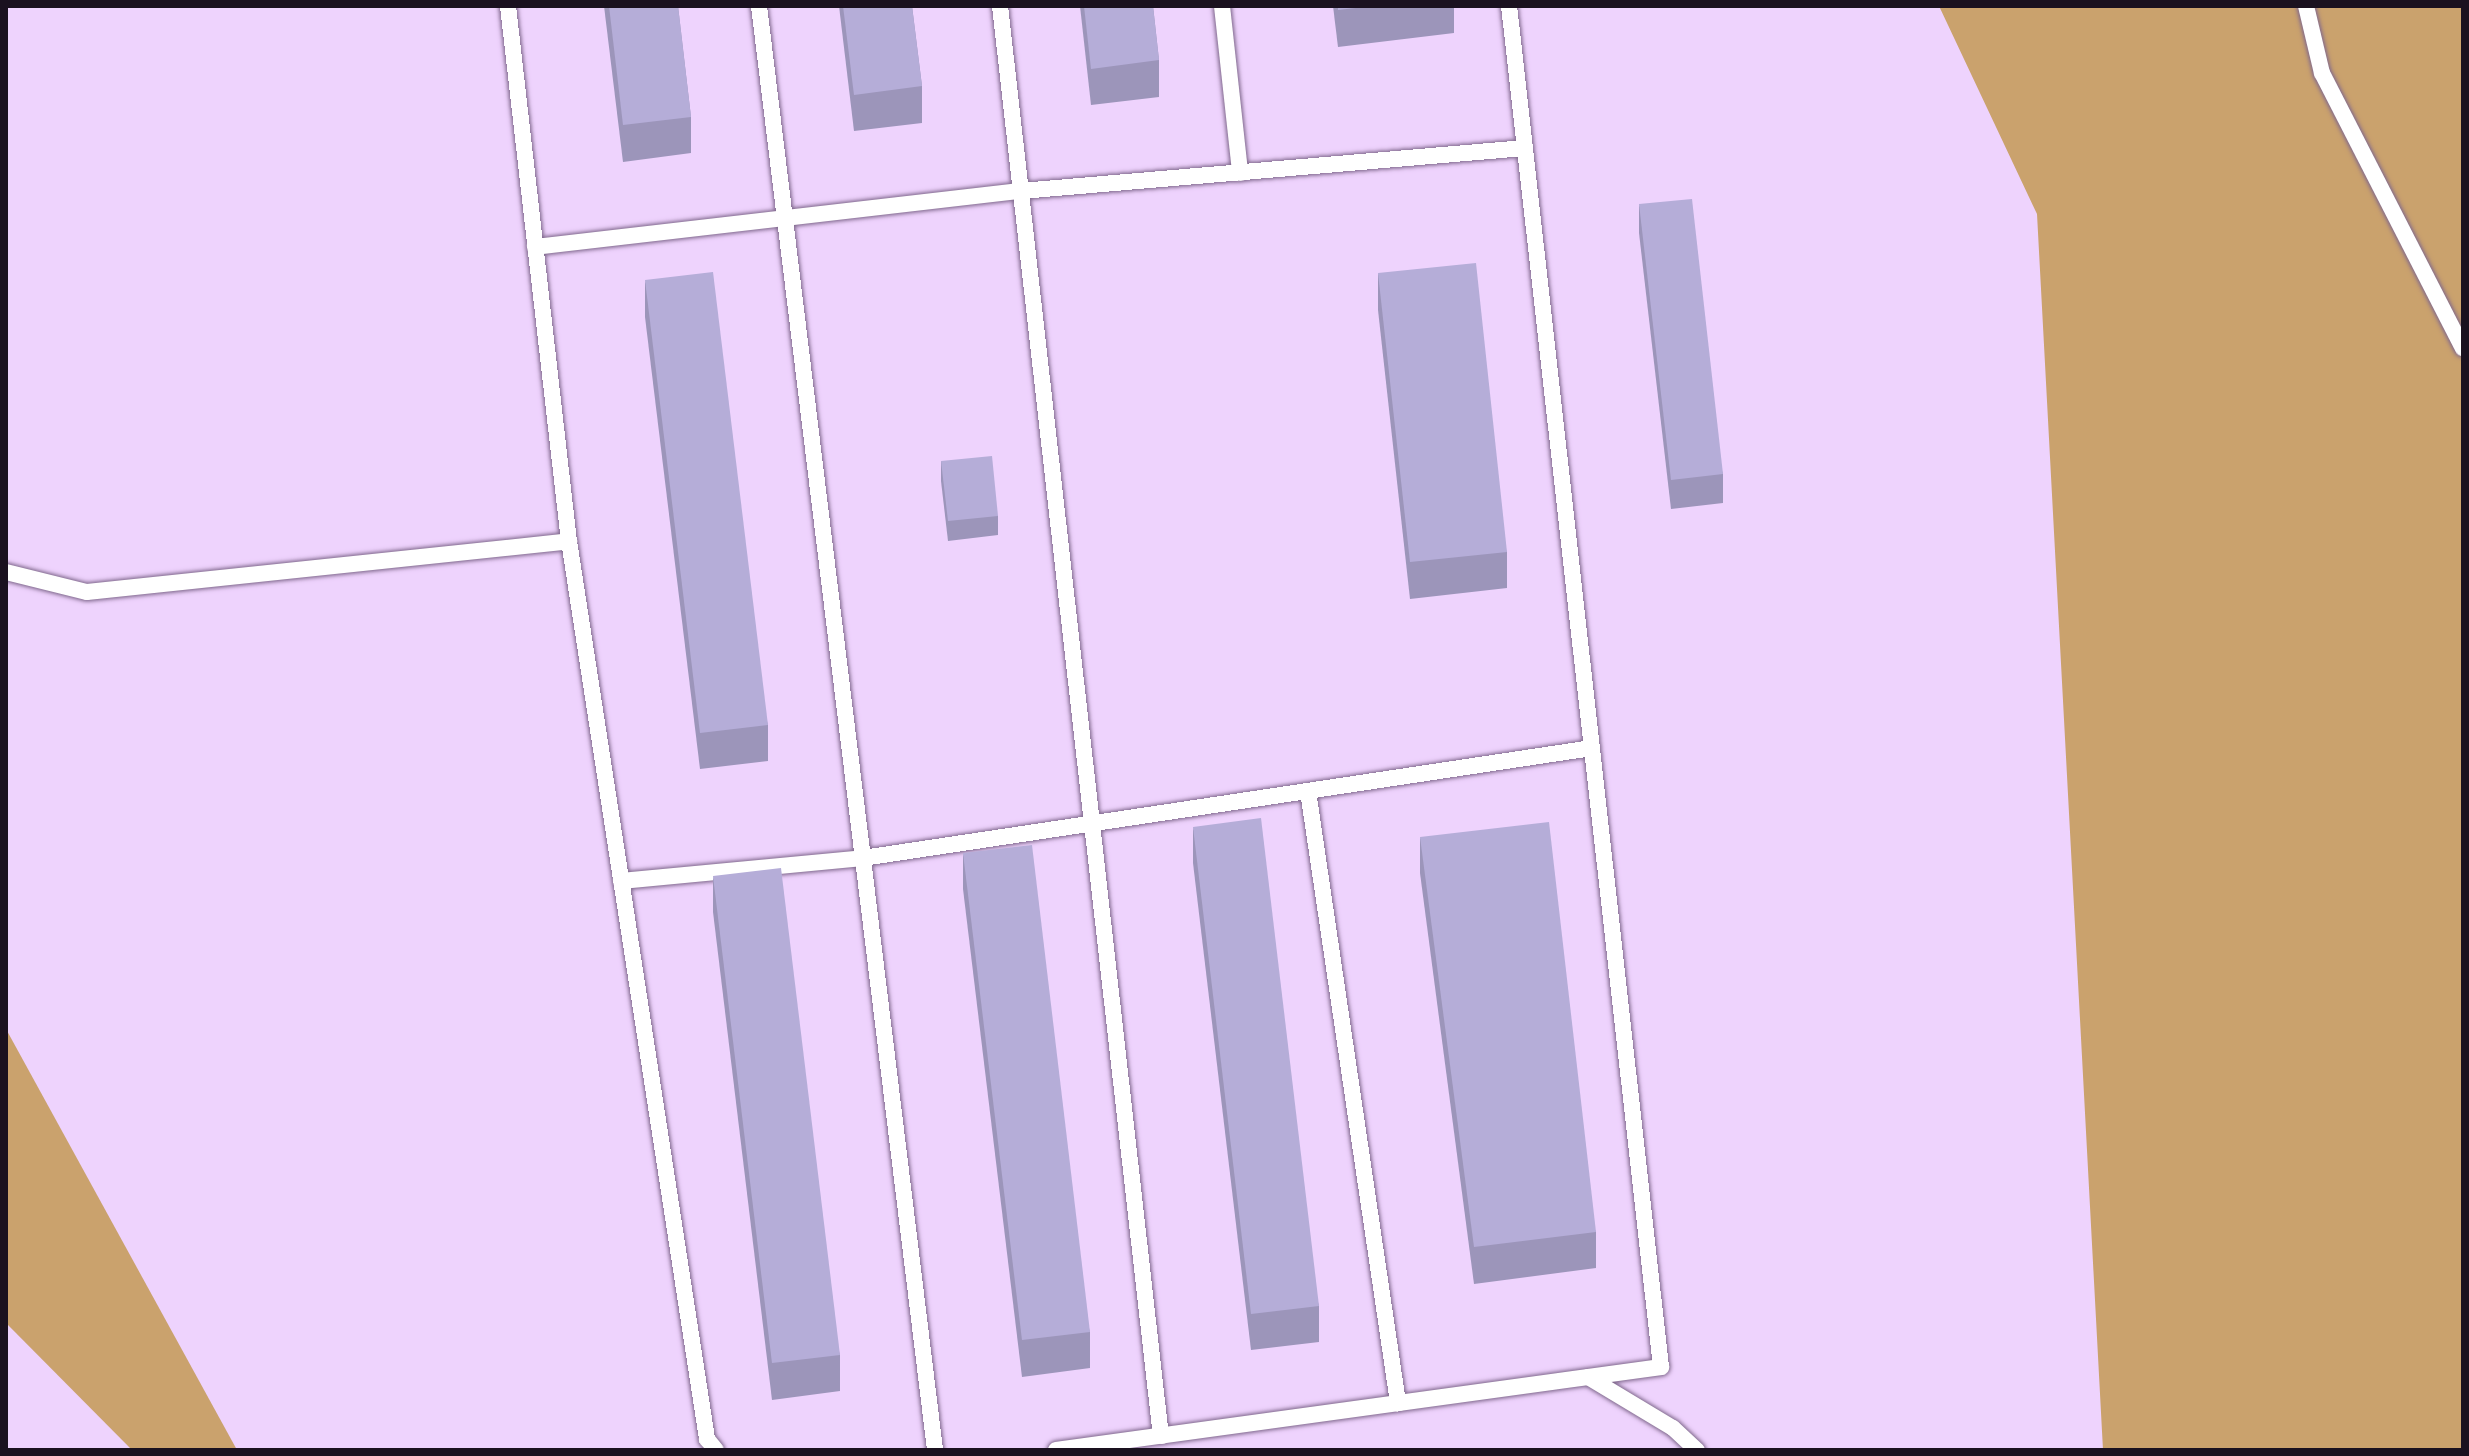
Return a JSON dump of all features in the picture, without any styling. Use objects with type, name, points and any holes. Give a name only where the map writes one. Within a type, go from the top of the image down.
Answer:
[{"type":"lane","points":[[508,6],[569,541],[707,1439],[716,1450]]},
{"type":"lane","points":[[759,6],[935,1450]]},
{"type":"lane","points":[[1000,6],[1161,1436]]},
{"type":"lane","points":[[1222,6],[1240,173]]},
{"type":"lane","points":[[1056,1450],[1661,1367],[1509,6]]},
{"type":"lane","points":[[2306,6],[2322,73],[2463,348]]},
{"type":"lane","points":[[535,247],[1021,191],[1525,148]]},
{"type":"lane","points":[[6,572],[87,592],[569,541]]},
{"type":"lane","points":[[621,881],[863,858],[1592,748]]},
{"type":"lane","points":[[1308,791],[1398,1403]]},
{"type":"lane","points":[[1588,1377],[1673,1428],[1697,1450]]},
{"type":"shaded area","points":[[1939,6],[2463,6],[2463,1450],[2103,1450],[2037,214]]},
{"type":"shaded area","points":[[6,1029],[237,1450],[132,1450],[6,1323]]},
{"type":"building","points":[[609,6],[678,6],[691,117],[623,125]]},
{"type":"building","points":[[843,6],[912,6],[922,86],[854,95]]},
{"type":"building","points":[[1084,6],[1153,6],[1159,60],[1091,69]]},
{"type":"building","points":[[1338,6],[1373,6],[1338,10]]},
{"type":"building","points":[[1692,199],[1723,474],[1671,480],[1639,204]]},
{"type":"building","points":[[1476,263],[1507,552],[1410,562],[1378,273]]},
{"type":"building","points":[[713,272],[768,725],[700,733],[645,280]]},
{"type":"building","points":[[992,456],[998,516],[948,521],[941,461]]},
{"type":"building","points":[[1261,818],[1319,1306],[1251,1314],[1193,827]]},
{"type":"building","points":[[1549,822],[1596,1232],[1474,1247],[1420,837]]},
{"type":"building","points":[[1032,845],[1090,1332],[1022,1340],[963,853]]},
{"type":"building","points":[[781,868],[840,1355],[772,1363],[713,876]]}]
